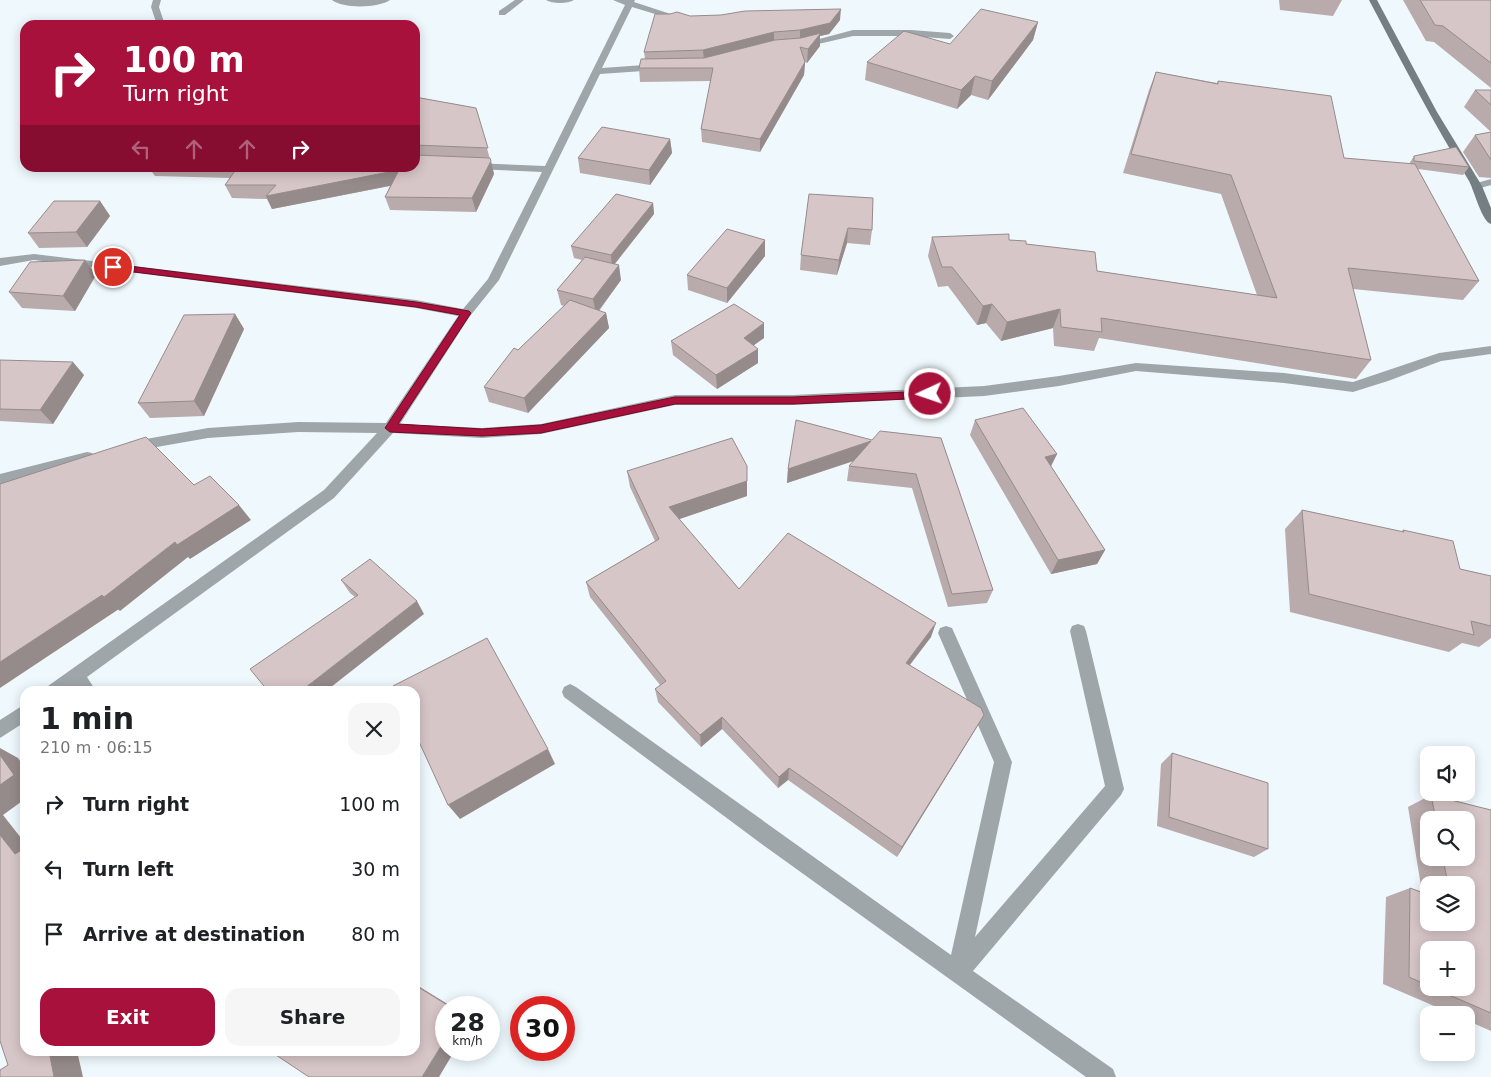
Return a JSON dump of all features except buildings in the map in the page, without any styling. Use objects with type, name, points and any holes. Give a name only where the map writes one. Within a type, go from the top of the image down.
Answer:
[{"type":"street","points":[[157,0],[154,7],[159,20]]},
{"type":"street","points":[[336,0],[344,4],[366,4],[386,0]]},
{"type":"street","points":[[502,14],[520,0]]},
{"type":"street","points":[[550,0],[570,0]]},
{"type":"street","points":[[617,0],[630,2],[690,22],[698,22]]},
{"type":"street","points":[[1373,0],[1432,112],[1477,186],[1491,221]]},
{"type":"street","points":[[61,686],[329,494],[390,428],[466,313],[493,280],[630,2]]},
{"type":"street","points":[[791,46],[852,33],[911,33],[950,36]]},
{"type":"street","points":[[595,72],[628,68],[666,67]]},
{"type":"street","points":[[459,165],[549,169]]},
{"type":"street","points":[[1477,186],[1491,182]]},
{"type":"street","points":[[0,262],[34,257],[416,304],[466,313]]},
{"type":"street","points":[[124,448],[208,433],[298,427],[482,432],[541,429],[675,400],[793,400],[984,391],[1059,381],[1136,367],[1265,376],[1354,386],[1384,378],[1439,357],[1491,350]]},
{"type":"street","points":[[0,479],[96,455]]},
{"type":"street","points":[[958,972],[1115,789],[1078,631]]},
{"type":"street","points":[[946,633],[1003,762],[958,972]]},
{"type":"street","points":[[76,675],[84,686]]},
{"type":"street","points":[[570,692],[770,838],[1105,1077]]},
{"type":"street","points":[[0,730],[20,716]]},
{"type":"route","points":[[113,267],[416,304],[466,313],[390,428],[482,432],[541,429],[675,400],[793,400],[930,394]]}]
